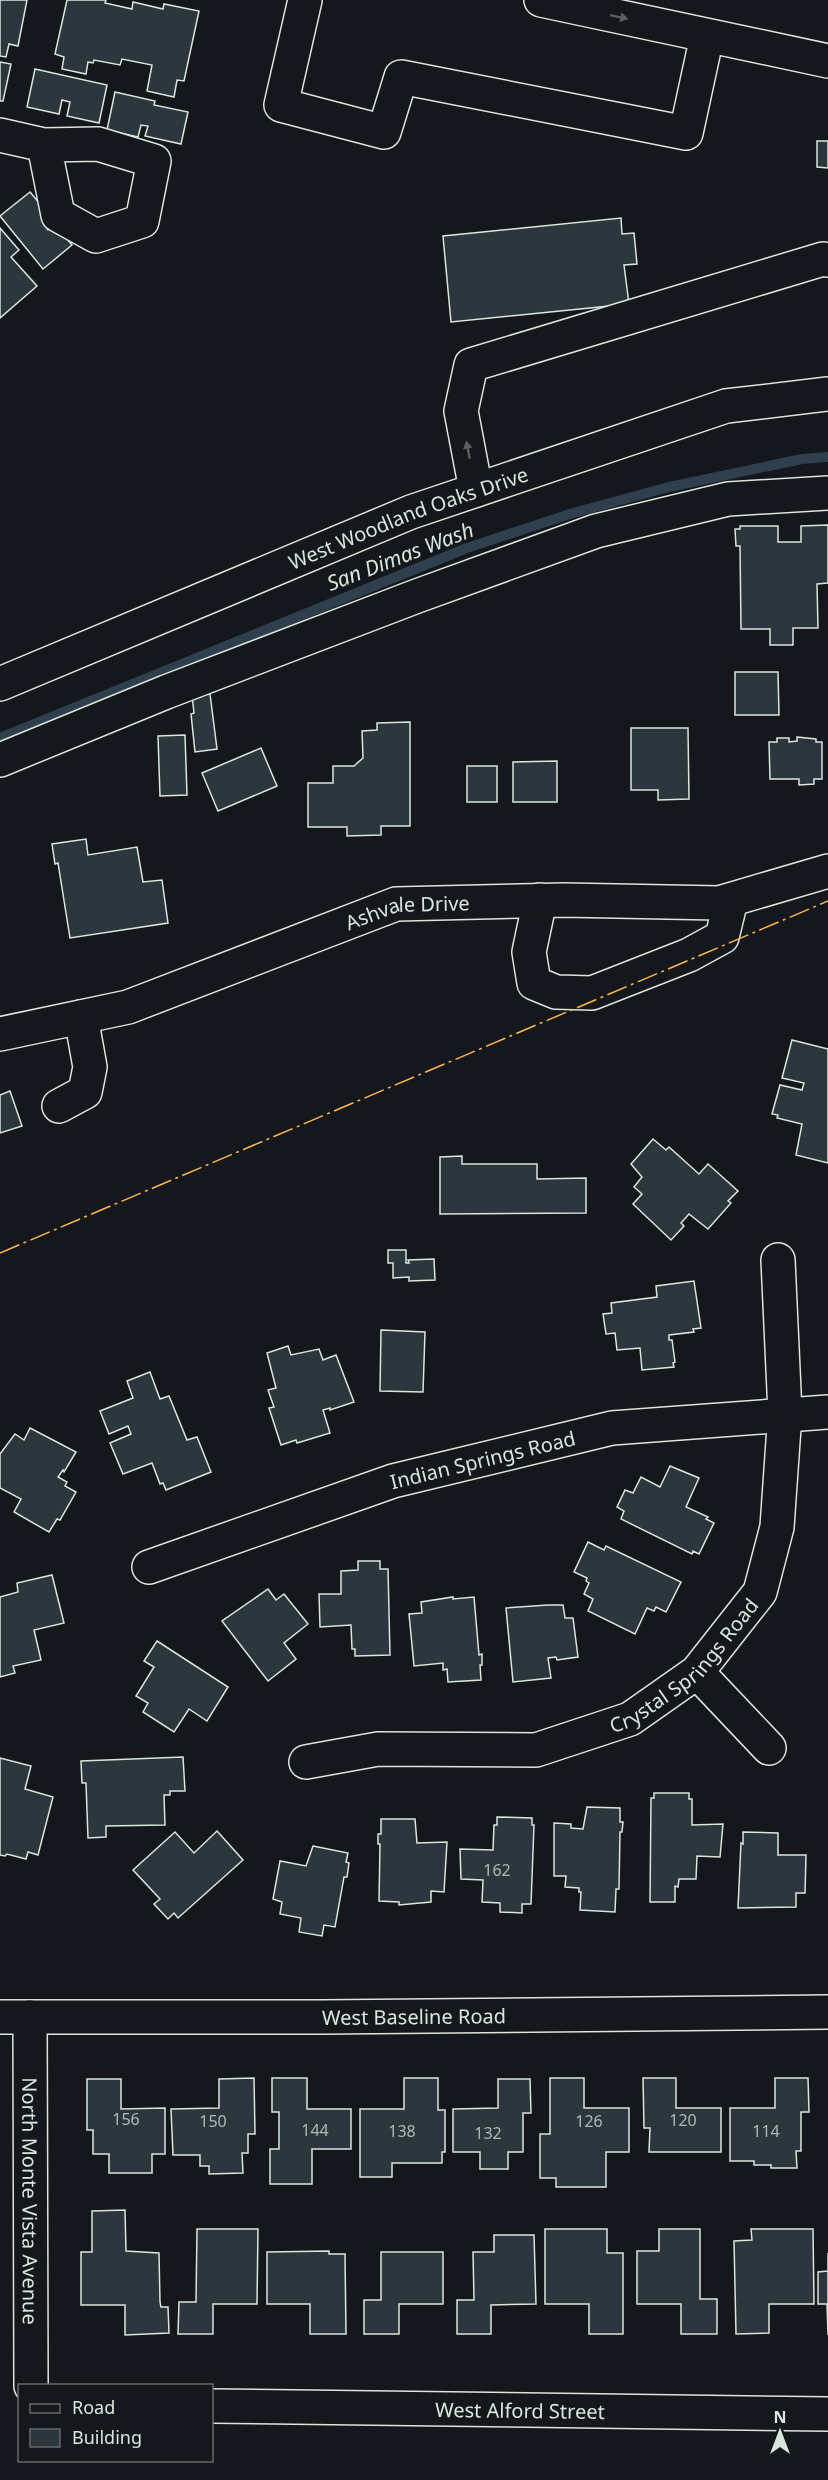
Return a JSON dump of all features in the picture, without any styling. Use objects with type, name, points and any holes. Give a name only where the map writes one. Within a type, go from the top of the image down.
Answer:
[{"type":"street","points":[[305,0],[281,105],[384,132],[401,76],[686,133],[707,36]]},
{"type":"street","points":[[541,0],[828,61]]},
{"type":"street","points":[[0,135],[44,145]]},
{"type":"street","points":[[476,490],[461,411],[471,365],[823,259],[828,261]]},
{"type":"street","name":"West Woodland Oaks Drive","points":[[0,684],[411,512],[726,406],[828,394]]},
{"type":"street","points":[[0,760],[165,692],[596,531],[728,499],[828,493]]},
{"type":"street","name":"Ashvale Drive","points":[[0,1034],[128,1007],[396,904],[540,900],[719,903],[828,871]]},
{"type":"street","points":[[540,900],[529,952],[534,983],[556,992],[592,993],[689,955],[722,937],[731,900]]},
{"type":"street","points":[[59,1106],[85,1092],[90,1067],[81,1017]]},
{"type":"street","name":"Crystal Springs Road","points":[[306,1762],[378,1749],[536,1750],[630,1719],[698,1672],[759,1592],[777,1527],[785,1413],[778,1260]]},
{"type":"street","name":"Indian Springs Road","points":[[149,1568],[393,1481],[612,1428],[785,1413],[828,1412]]},
{"type":"street","points":[[698,1672],[769,1748]]},
{"type":"street","name":"West Baseline Road","points":[[15,2017],[322,2017],[828,2012]]},
{"type":"street","name":"North Monte Vista Avenue","points":[[15,2017],[31,2384]]},
{"type":"street","name":"West Alford Street","points":[[213,2406],[828,2414]]},
{"type":"building","points":[[0,0],[27,0],[18,46],[9,44],[6,57],[0,56]]},
{"type":"building","points":[[67,0],[106,0],[105,3],[132,9],[133,2],[163,9],[164,4],[199,11],[184,81],[177,80],[174,97],[147,91],[152,65],[122,59],[120,65],[94,60],[93,63],[88,62],[86,74],[62,69],[64,57],[55,54]]},
{"type":"building","points":[[0,62],[11,64],[3,101],[0,101]]},
{"type":"building","points":[[35,69],[107,85],[99,123],[67,116],[70,102],[62,100],[59,114],[27,107]]},
{"type":"building","points":[[115,92],[155,101],[154,105],[188,112],[181,144],[145,136],[148,126],[141,125],[138,137],[107,130]]},
{"type":"building","points":[[817,141],[828,141],[828,168],[817,167]]},
{"type":"building","points":[[30,192],[51,217],[43,223],[48,230],[55,224],[72,245],[43,269],[0,216]]},
{"type":"building","points":[[621,218],[622,234],[634,233],[637,264],[624,265],[629,304],[451,322],[443,236]]},
{"type":"building","points":[[0,228],[19,250],[11,257],[37,286],[0,318]]},
{"type":"building","points":[[828,525],[828,583],[817,584],[818,628],[793,628],[793,645],[770,645],[770,629],[741,629],[740,546],[736,546],[735,529],[740,529],[740,526],[778,526],[778,542],[801,542],[801,526]]},
{"type":"building","points":[[735,672],[778,672],[779,715],[735,715]]},
{"type":"building","points":[[210,694],[217,749],[195,752],[191,714],[194,713],[192,695]]},
{"type":"building","points":[[410,722],[410,826],[381,826],[381,835],[347,836],[347,827],[308,827],[308,783],[333,783],[333,766],[354,766],[363,758],[362,731],[377,730],[377,723]]},
{"type":"building","points":[[631,728],[688,728],[689,799],[658,800],[658,790],[631,790]]},
{"type":"building","points":[[185,735],[187,795],[160,796],[158,736]]},
{"type":"building","points":[[797,737],[822,742],[822,779],[814,779],[814,784],[799,785],[799,779],[770,779],[769,742],[777,742],[777,738],[789,738],[789,742],[797,741]]},
{"type":"building","points":[[261,748],[277,786],[218,811],[202,773]]},
{"type":"building","points":[[557,761],[557,802],[513,802],[513,762]]},
{"type":"building","points":[[467,766],[497,766],[497,802],[467,802]]},
{"type":"building","points":[[86,839],[88,855],[137,847],[143,882],[162,880],[168,923],[70,938],[58,863],[55,864],[52,844]]},
{"type":"building","points":[[792,1040],[828,1049],[828,1163],[796,1155],[802,1124],[777,1118],[778,1115],[772,1114],[780,1085],[802,1090],[804,1083],[782,1078]]},
{"type":"building","points":[[10,1091],[22,1126],[0,1133],[0,1095]]},
{"type":"building","points":[[653,1139],[666,1150],[669,1147],[699,1174],[708,1164],[738,1191],[728,1201],[731,1203],[708,1229],[689,1214],[681,1223],[684,1226],[671,1240],[633,1204],[642,1194],[634,1187],[642,1177],[631,1164]]},
{"type":"building","points":[[462,1156],[462,1164],[537,1164],[537,1179],[586,1178],[586,1213],[440,1214],[440,1157]]},
{"type":"building","points":[[388,1250],[406,1250],[406,1263],[409,1263],[408,1260],[434,1259],[435,1280],[409,1281],[409,1277],[393,1278],[393,1263],[388,1263]]},
{"type":"building","points":[[694,1281],[701,1328],[693,1329],[694,1332],[669,1335],[669,1340],[672,1340],[674,1367],[642,1370],[640,1348],[617,1350],[615,1333],[606,1334],[603,1314],[612,1313],[611,1303],[657,1297],[656,1286]]},
{"type":"building","points":[[381,1330],[425,1332],[423,1392],[380,1391]]},
{"type":"building","points":[[288,1346],[291,1355],[319,1349],[323,1360],[336,1355],[354,1402],[323,1410],[330,1433],[297,1443],[296,1440],[281,1445],[269,1408],[274,1407],[268,1390],[276,1388],[267,1353]]},
{"type":"building","points":[[150,1372],[160,1399],[169,1396],[187,1440],[197,1437],[211,1472],[166,1490],[163,1483],[160,1484],[152,1463],[123,1474],[110,1443],[131,1434],[128,1426],[109,1434],[100,1411],[133,1398],[127,1381]]},
{"type":"building","points":[[30,1428],[76,1452],[64,1472],[63,1470],[58,1477],[67,1482],[65,1486],[76,1492],[60,1520],[57,1519],[49,1532],[14,1512],[21,1499],[0,1488],[0,1454],[15,1434],[24,1440]]},
{"type":"building","points":[[670,1466],[699,1478],[686,1507],[708,1517],[706,1519],[714,1523],[699,1554],[693,1551],[692,1554],[621,1519],[624,1511],[617,1507],[625,1490],[633,1493],[641,1477],[660,1487]]},
{"type":"building","points":[[588,1542],[604,1550],[606,1546],[681,1582],[666,1612],[656,1607],[654,1611],[647,1608],[635,1634],[588,1611],[593,1599],[584,1594],[589,1583],[586,1581],[587,1578],[574,1572]]},
{"type":"building","points":[[358,1561],[380,1561],[380,1569],[388,1569],[390,1655],[355,1656],[355,1649],[352,1649],[351,1625],[320,1627],[319,1594],[341,1594],[341,1571],[358,1570]]},
{"type":"building","points":[[52,1575],[64,1623],[34,1630],[41,1660],[13,1666],[15,1673],[0,1677],[0,1597],[18,1592],[17,1583]]},
{"type":"building","points":[[268,1589],[276,1600],[284,1594],[308,1624],[284,1643],[296,1659],[268,1681],[222,1621]]},
{"type":"building","points":[[453,1597],[453,1599],[474,1597],[479,1655],[482,1654],[481,1680],[448,1682],[447,1669],[443,1670],[443,1663],[414,1666],[409,1614],[422,1613],[421,1602]]},
{"type":"building","points":[[563,1605],[565,1618],[573,1618],[578,1657],[557,1660],[556,1657],[548,1658],[551,1678],[513,1682],[506,1608]]},
{"type":"building","points":[[157,1641],[228,1687],[207,1721],[189,1709],[174,1732],[143,1712],[148,1703],[136,1696],[154,1667],[144,1661]]},
{"type":"building","points":[[183,1757],[185,1791],[170,1791],[170,1795],[164,1795],[165,1825],[106,1826],[106,1837],[88,1838],[86,1783],[82,1783],[81,1761]]},
{"type":"building","points":[[0,1758],[31,1766],[25,1789],[53,1797],[38,1855],[28,1852],[26,1859],[7,1854],[0,1855]]},
{"type":"building","points":[[654,1793],[689,1793],[689,1799],[692,1799],[692,1825],[723,1824],[720,1857],[697,1856],[696,1879],[679,1879],[678,1887],[675,1886],[675,1902],[650,1902],[651,1798],[654,1798]]},
{"type":"building","points":[[587,1807],[620,1808],[620,1822],[623,1822],[622,1832],[620,1832],[619,1889],[616,1889],[615,1912],[580,1910],[581,1892],[579,1888],[565,1887],[566,1876],[554,1876],[554,1823],[571,1824],[571,1828],[583,1829]]},
{"type":"building","points":[[497,1817],[532,1818],[532,1825],[534,1825],[531,1904],[522,1904],[522,1913],[500,1912],[500,1903],[482,1902],[483,1880],[461,1879],[460,1849],[493,1850],[494,1825],[497,1825]]},
{"type":"building","points":[[381,1819],[415,1819],[417,1843],[447,1842],[444,1892],[431,1891],[431,1902],[399,1905],[399,1902],[379,1901],[380,1844],[378,1844],[378,1834],[381,1834]]},
{"type":"building","points":[[217,1831],[243,1860],[178,1918],[174,1913],[168,1919],[154,1904],[160,1899],[133,1870],[175,1832],[194,1853]]},
{"type":"building","points":[[743,1832],[778,1833],[778,1855],[806,1855],[805,1893],[796,1893],[796,1907],[738,1908]]},
{"type":"building","points":[[313,1846],[348,1853],[346,1862],[349,1863],[347,1877],[344,1877],[335,1927],[324,1925],[322,1936],[299,1932],[301,1918],[280,1914],[282,1902],[273,1899],[280,1861],[306,1866]]},
{"type":"building","points":[[254,2078],[255,2134],[248,2134],[248,2153],[242,2153],[243,2173],[209,2174],[209,2166],[200,2166],[200,2155],[173,2155],[171,2109],[219,2108],[219,2079]]},
{"type":"building","points":[[272,2078],[307,2078],[307,2109],[351,2109],[351,2149],[312,2149],[312,2184],[270,2184],[270,2149],[279,2149],[279,2112],[272,2112]]},
{"type":"building","points":[[404,2078],[438,2078],[438,2110],[445,2110],[445,2152],[442,2152],[442,2163],[392,2163],[392,2177],[360,2177],[360,2109],[404,2109]]},
{"type":"building","points":[[550,2078],[584,2078],[584,2108],[629,2108],[629,2152],[606,2152],[606,2187],[556,2187],[556,2178],[540,2178],[540,2134],[550,2134]]},
{"type":"building","points":[[643,2078],[676,2078],[676,2108],[721,2108],[721,2152],[649,2152],[650,2128],[644,2128]]},
{"type":"building","points":[[775,2078],[808,2078],[809,2112],[801,2112],[801,2151],[796,2151],[797,2168],[771,2168],[771,2165],[754,2165],[754,2161],[730,2161],[730,2108],[775,2108]]},
{"type":"building","points":[[87,2079],[121,2079],[121,2109],[165,2108],[165,2154],[152,2154],[152,2173],[109,2173],[109,2154],[93,2154],[93,2130],[87,2130]]},
{"type":"building","points":[[498,2079],[530,2079],[531,2113],[523,2113],[523,2152],[508,2152],[508,2169],[480,2169],[480,2152],[453,2152],[453,2109],[498,2108]]},
{"type":"building","points":[[125,2210],[126,2251],[159,2253],[160,2302],[161,2307],[168,2307],[169,2333],[125,2335],[125,2305],[81,2305],[81,2252],[92,2252],[92,2211]]},
{"type":"building","points":[[197,2229],[258,2229],[257,2304],[213,2304],[213,2334],[178,2334],[179,2302],[196,2302]]},
{"type":"building","points":[[545,2229],[607,2229],[607,2253],[623,2253],[623,2334],[589,2334],[589,2304],[545,2304]]},
{"type":"building","points":[[659,2229],[700,2229],[700,2299],[717,2299],[717,2334],[681,2334],[681,2304],[637,2304],[637,2251],[659,2251]]},
{"type":"building","points":[[751,2229],[813,2229],[814,2304],[769,2304],[769,2333],[736,2334],[734,2241],[752,2240]]},
{"type":"building","points":[[494,2235],[534,2235],[536,2304],[491,2305],[491,2334],[457,2334],[457,2300],[474,2300],[473,2252],[494,2252]]},
{"type":"building","points":[[329,2251],[329,2254],[345,2254],[346,2334],[310,2334],[310,2304],[267,2304],[267,2252]]},
{"type":"building","points":[[381,2252],[443,2252],[443,2304],[399,2304],[399,2334],[364,2334],[364,2300],[381,2300]]},
{"type":"building","points":[[828,2271],[828,2335],[827,2304],[818,2304],[818,2272]]},
{"type":"waterway","name":"San Dimas Wash","points":[[0,738],[467,548],[573,513],[669,487],[802,459],[828,457]]},
{"type":"power","points":[[0,1253],[828,901]]}]
